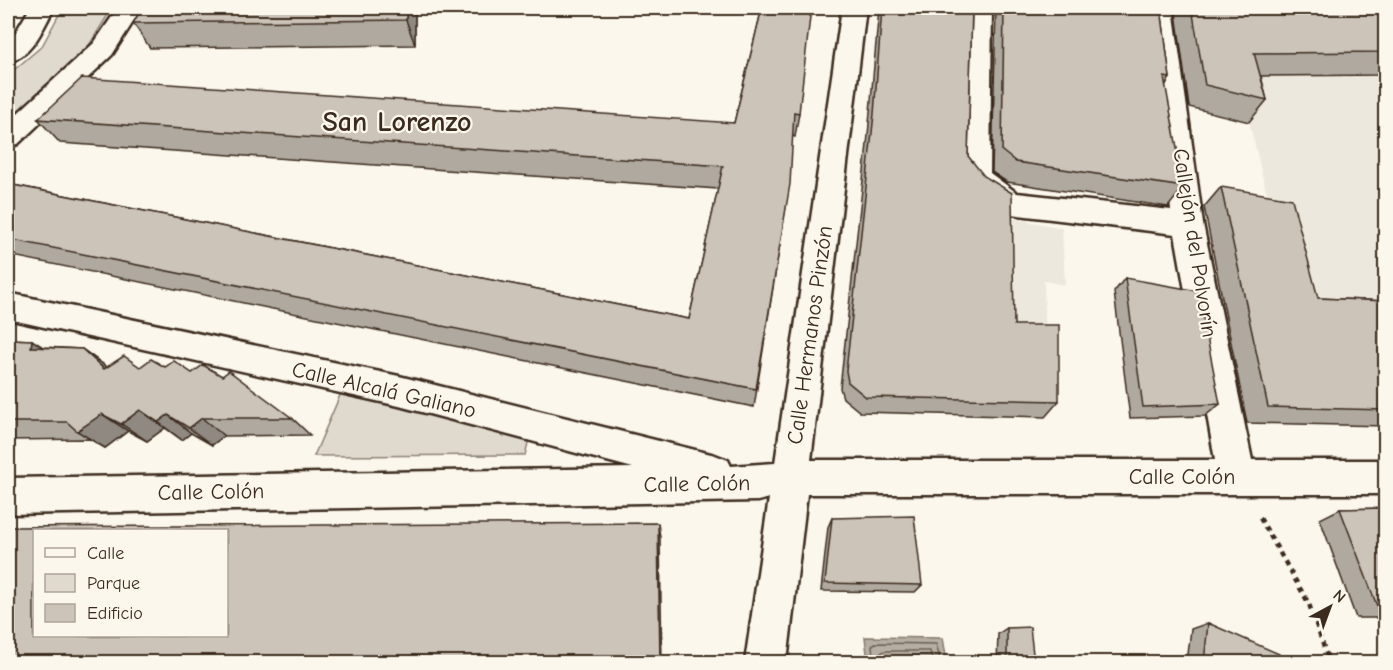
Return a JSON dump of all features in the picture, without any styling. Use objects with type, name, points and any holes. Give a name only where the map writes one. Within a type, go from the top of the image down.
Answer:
[{"type":"street","points":[[8,54],[23,40],[42,8]]},
{"type":"street","points":[[8,137],[103,49],[130,8]]},
{"type":"street","name":"Calle Hermanos Pinzón","points":[[766,663],[775,480],[854,8]]},
{"type":"street","points":[[981,8],[976,177],[1010,203],[1188,224]]},
{"type":"street","name":"Callejón del Polvorín","points":[[1161,8],[1188,224],[1237,477]]},
{"type":"street","name":"Calle Alcalá Galiano","points":[[8,306],[399,391],[775,480]]},
{"type":"street","name":"Calle Colón","points":[[8,496],[775,480],[1386,477]]},
{"type":"street","points":[[1346,478],[1386,494]]},
{"type":"path","points":[[1237,477],[1309,604],[1329,663]]},
{"type":"shaded area","points":[[1385,75],[1385,321],[1299,326],[1238,76]]},
{"type":"shaded area","points":[[1002,216],[1062,228],[1065,285],[1044,281],[1046,343],[946,342]]},
{"type":"green space","points":[[62,9],[111,10],[88,47],[8,121],[8,75],[42,46]]},
{"type":"green space","points":[[341,393],[529,439],[525,455],[314,456]]},
{"type":"water","points":[[865,637],[943,638],[947,662],[868,662]]},
{"type":"building","points":[[142,8],[406,8],[406,20],[133,23]]},
{"type":"building","points":[[762,8],[811,8],[799,113],[794,112],[790,184],[756,389],[8,239],[8,184],[689,319],[723,166],[38,119],[82,78],[734,123]]},
{"type":"building","points":[[882,8],[972,8],[968,156],[984,176],[1012,193],[1014,325],[1059,325],[1059,401],[866,397],[848,382],[846,371],[874,114]]},
{"type":"building","points":[[1004,8],[1161,8],[1170,78],[1164,77],[1184,187],[1016,162],[1002,151]]},
{"type":"building","points":[[1192,8],[1386,8],[1386,52],[1254,53],[1267,100],[1205,85]]},
{"type":"building","points":[[1221,187],[1292,199],[1318,298],[1386,301],[1386,410],[1268,407]]},
{"type":"building","points":[[1125,278],[1198,291],[1220,404],[1143,407]]},
{"type":"building","points":[[8,339],[32,340],[31,347],[82,349],[104,369],[124,356],[140,367],[151,359],[165,367],[174,361],[192,373],[203,365],[222,376],[229,371],[292,418],[202,418],[189,428],[168,415],[158,422],[140,410],[121,424],[102,414],[77,431],[67,422],[8,422]]},
{"type":"building","points":[[1386,508],[1386,611],[1379,611],[1340,509]]},
{"type":"building","points":[[914,516],[922,585],[825,583],[832,518]]},
{"type":"building","points":[[658,523],[660,663],[8,663],[8,527]]},
{"type":"building","points":[[1208,623],[1279,654],[1278,663],[1204,663]]},
{"type":"building","points":[[1030,627],[1034,663],[1007,663],[1007,628]]},
{"type":"district","name":"San Lorenzo","points":[[397,122]]}]
